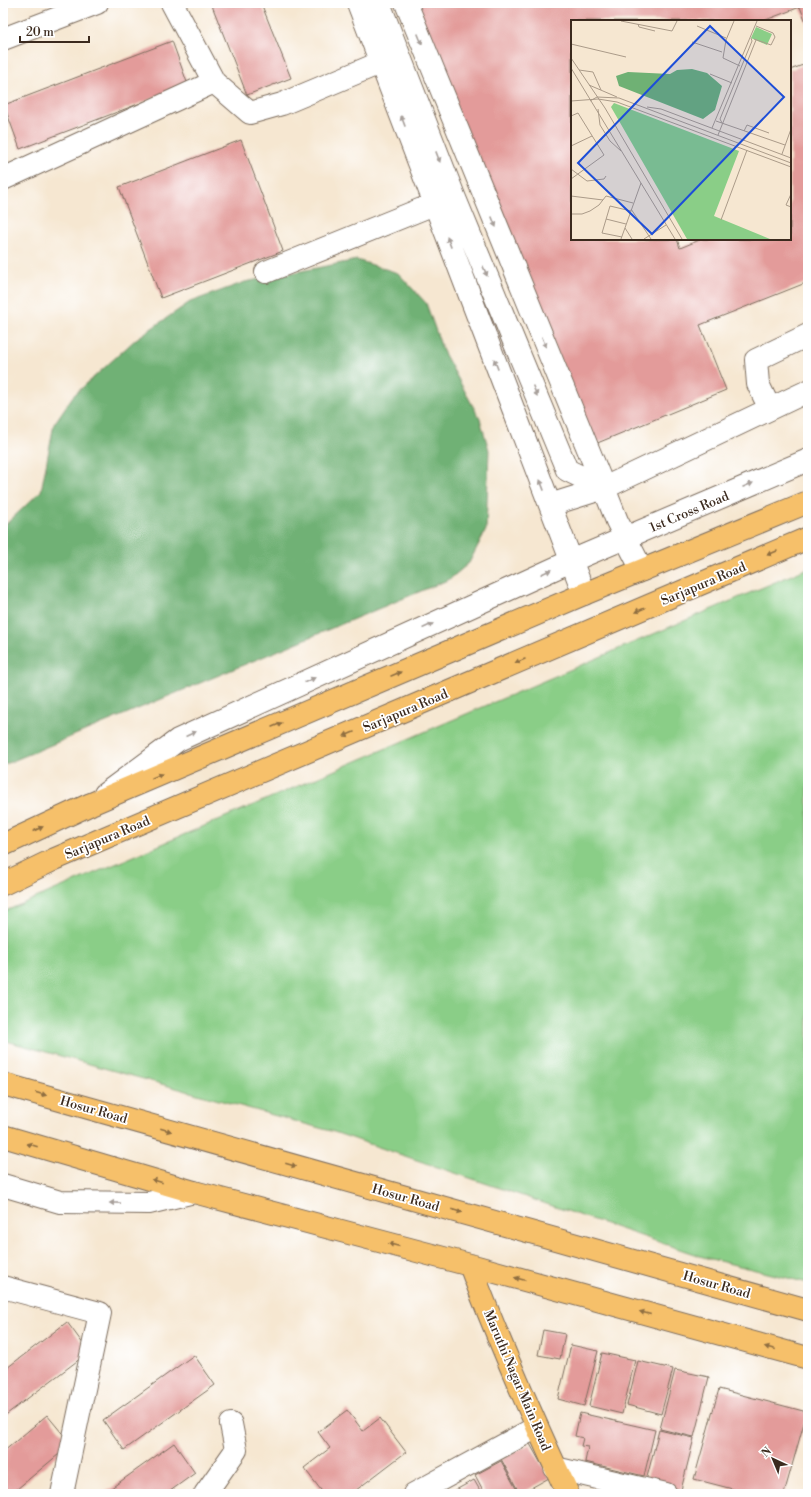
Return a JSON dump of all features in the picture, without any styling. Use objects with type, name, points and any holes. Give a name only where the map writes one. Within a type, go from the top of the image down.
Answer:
[{"type":"main road","points":[[3,845],[91,804],[584,594],[808,502]]},
{"type":"main road","name":"Sarjapura Road","points":[[3,884],[55,859],[808,538]]},
{"type":"main road","name":"Hosur Road","points":[[3,1084],[808,1310]]},
{"type":"main road","points":[[3,1136],[194,1192],[470,1265],[808,1358]]},
{"type":"main road","name":"Maruthi Nagar Main Road","points":[[470,1265],[487,1311],[556,1468],[562,1492]]},
{"type":"street","points":[[3,39],[97,3]]},
{"type":"street","points":[[172,3],[214,82],[250,113],[282,104],[390,58]]},
{"type":"street","points":[[358,3],[390,58],[444,200],[550,505],[584,594]]},
{"type":"street","points":[[379,3],[390,58]]},
{"type":"street","points":[[406,3],[617,521],[642,570]]},
{"type":"street","points":[[3,179],[214,82]]},
{"type":"street","points":[[266,272],[480,186]]},
{"type":"street","points":[[444,200],[567,470],[604,488]]},
{"type":"street","points":[[770,409],[758,384],[756,360],[808,335]]},
{"type":"street","points":[[550,505],[604,488],[808,391]]},
{"type":"street","name":"1st Cross Road","points":[[91,804],[178,740],[571,561],[808,460]]},
{"type":"street","points":[[3,1185],[60,1202],[150,1203],[194,1192]]},
{"type":"street","points":[[3,1287],[100,1313],[62,1494]]},
{"type":"street","points":[[205,1494],[236,1450],[231,1424]]},
{"type":"street","points":[[414,1494],[537,1427]]},
{"type":"street","points":[[556,1468],[666,1494]]},
{"type":"green space","points":[[357,260],[398,273],[426,303],[443,351],[480,419],[489,450],[486,530],[469,563],[450,579],[3,765],[3,527],[41,491],[54,424],[73,396],[136,339],[190,302],[245,282]]},
{"type":"green space","points":[[808,568],[808,1283],[703,1257],[334,1132],[3,1040],[3,912]]},
{"type":"building","points":[[211,3],[261,3],[291,78],[247,95]]},
{"type":"building","points":[[412,3],[808,3],[808,27],[800,7],[766,20],[571,20],[571,240],[677,240],[680,248],[700,240],[791,240],[791,70],[808,63],[808,282],[700,325],[726,390],[595,444]]},
{"type":"building","points":[[172,41],[188,85],[20,149],[4,105]]},
{"type":"building","points":[[241,140],[283,251],[161,298],[119,187]]},
{"type":"building","points":[[67,1322],[89,1352],[3,1417],[3,1371]]},
{"type":"building","points":[[543,1330],[565,1334],[560,1359],[538,1355]]},
{"type":"building","points":[[571,1345],[598,1351],[584,1406],[558,1399]]},
{"type":"building","points":[[602,1353],[635,1360],[622,1414],[589,1406]]},
{"type":"building","points":[[194,1355],[215,1385],[124,1450],[103,1420]]},
{"type":"building","points":[[638,1361],[673,1369],[661,1414],[627,1405]]},
{"type":"building","points":[[675,1370],[709,1377],[694,1437],[660,1429]]},
{"type":"building","points":[[719,1389],[807,1412],[784,1494],[752,1494],[694,1479]]},
{"type":"building","points":[[347,1410],[363,1431],[380,1418],[406,1452],[351,1494],[324,1494],[304,1468],[330,1448],[318,1432]]},
{"type":"building","points":[[580,1413],[655,1430],[644,1476],[585,1462],[588,1447],[581,1446],[583,1438],[575,1436]]},
{"type":"building","points":[[47,1415],[71,1444],[11,1494],[3,1494],[3,1452]]},
{"type":"building","points":[[659,1430],[694,1438],[681,1490],[646,1481]]},
{"type":"building","points":[[174,1443],[195,1473],[166,1494],[103,1494]]},
{"type":"building","points":[[530,1444],[549,1478],[520,1494],[501,1459]]},
{"type":"building","points":[[501,1461],[519,1494],[485,1494],[475,1475]]},
{"type":"building","points":[[474,1480],[482,1494],[453,1494],[452,1492]]}]
